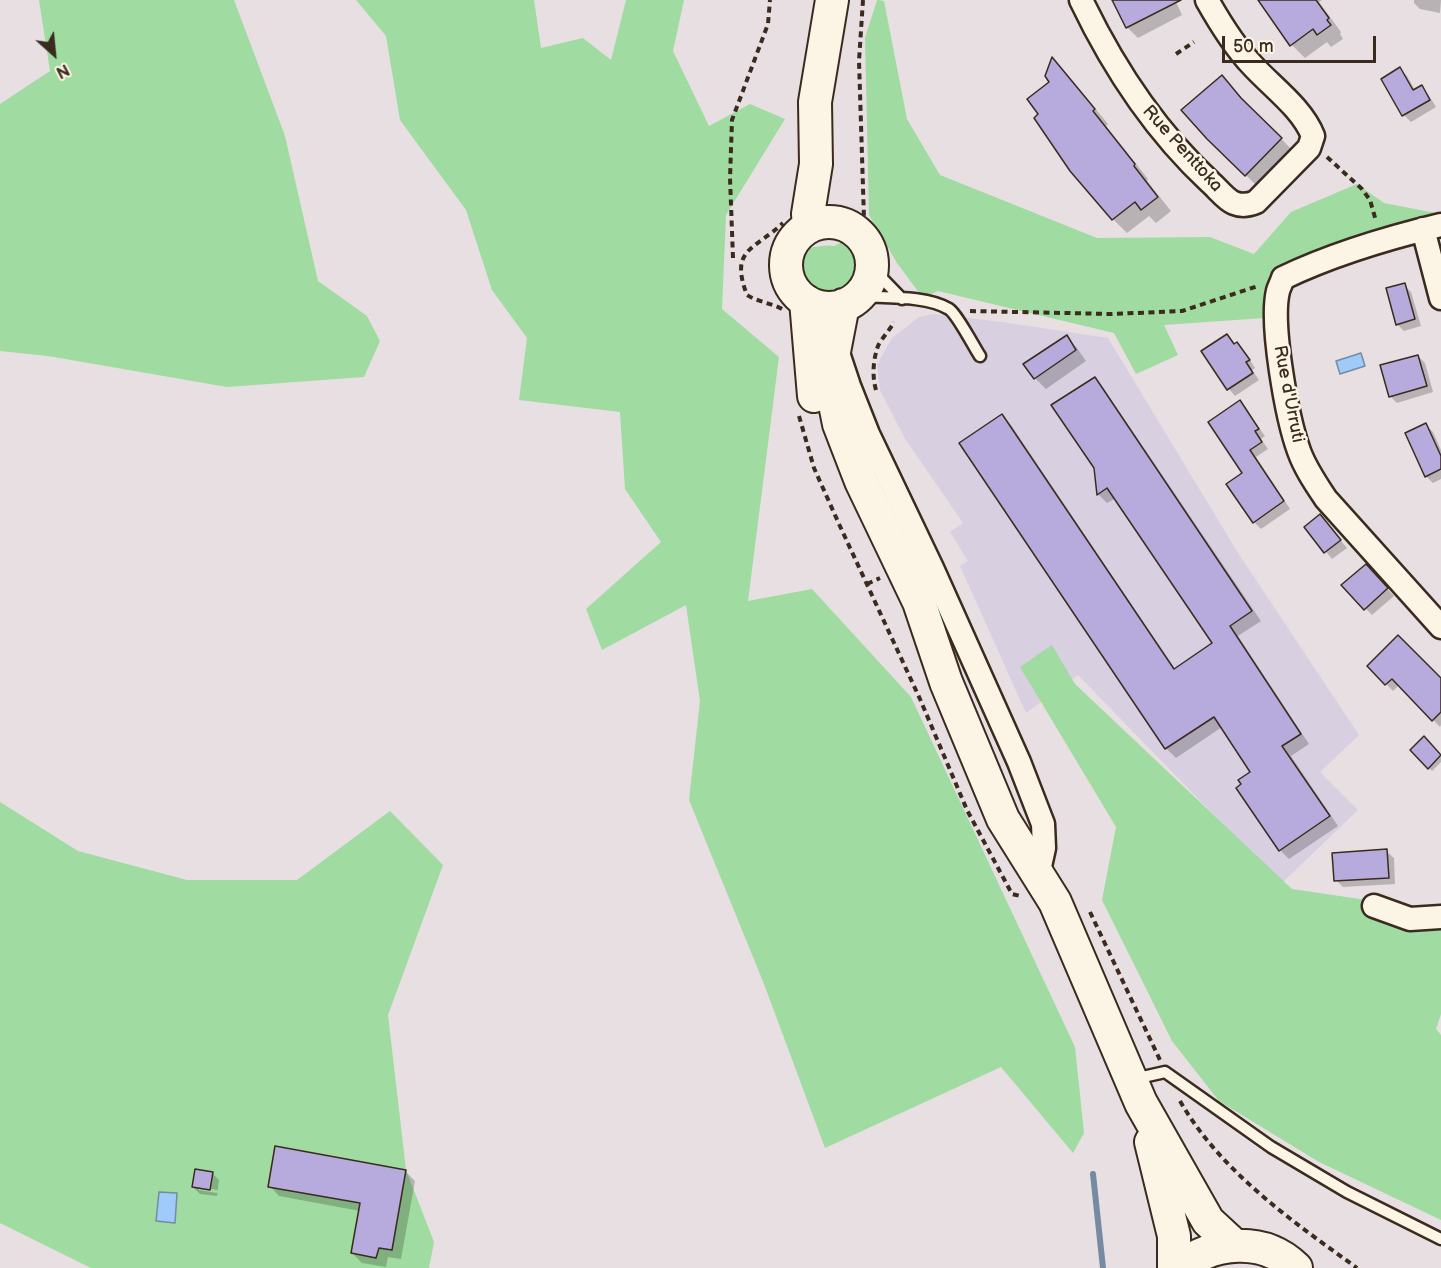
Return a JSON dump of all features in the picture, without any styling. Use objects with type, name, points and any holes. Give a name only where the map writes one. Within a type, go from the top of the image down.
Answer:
[{"type":"main road","points":[[809,227],[808,214],[816,164],[815,102],[832,0]]},
{"type":"main road","points":[[816,164],[844,225]]},
{"type":"main road","points":[[850,301],[827,308],[806,301],[795,292],[788,279],[786,265],[787,253],[799,233],[820,223],[832,222],[844,225],[856,231],[881,268],[850,301],[835,344],[832,362],[833,384],[839,424],[861,481],[918,602],[946,682],[1003,819],[1018,846],[1030,886],[1055,902],[1136,1092],[1208,1221],[1234,1245]]},
{"type":"main road","points":[[806,301],[813,388],[818,415],[833,461],[916,638],[946,682]]},
{"type":"main road","points":[[1136,1092],[1174,1236],[1174,1268]]},
{"type":"main road","points":[[1179,1268],[1192,1258],[1212,1249],[1234,1245],[1263,1249],[1289,1261],[1296,1268]]},
{"type":"street","name":"Rue Penttoka","points":[[1081,0],[1105,49],[1141,105],[1194,167],[1233,203],[1247,205],[1256,202],[1309,148],[1313,136],[1308,123],[1251,64],[1222,26],[1207,0]]},
{"type":"street","points":[[1283,278],[1308,266],[1381,241],[1432,227],[1441,298]]},
{"type":"street","name":"Rue d'Urruti","points":[[1283,278],[1278,291],[1278,341],[1290,418],[1299,452],[1326,499],[1441,627]]},
{"type":"street","points":[[835,344],[868,434],[937,578],[1019,762],[1043,824],[1044,848],[1030,886]]},
{"type":"street","points":[[1374,906],[1410,919],[1441,917]]},
{"type":"lane","points":[[881,268],[902,299]]},
{"type":"lane","points":[[850,301],[902,299],[932,303],[951,310],[980,356]]},
{"type":"lane","points":[[1136,1092],[1165,1072],[1271,1147],[1347,1192],[1441,1239]]},
{"type":"path","points":[[733,258],[730,178],[732,120],[768,24],[770,0]]},
{"type":"path","points":[[863,0],[859,61],[864,219],[876,232],[881,268]]},
{"type":"path","points":[[1176,54],[1194,42]]},
{"type":"path","points":[[1320,150],[1362,189],[1370,200],[1381,241]]},
{"type":"path","points":[[951,310],[1112,314],[1182,311],[1283,278]]},
{"type":"path","points":[[878,396],[873,372],[879,344],[886,337],[894,322]]},
{"type":"path","points":[[798,414],[814,468],[915,689],[967,810],[1012,894],[1030,886]]},
{"type":"shaded area","points":[[933,314],[1108,338],[1238,553],[1359,735],[1320,772],[1358,810],[1281,884],[1078,675],[1026,713],[960,566],[968,561],[950,532],[963,523],[904,437],[880,390],[877,365],[892,338],[919,317]]},
{"type":"green space","points":[[39,0],[234,0],[285,136],[318,281],[367,316],[380,341],[364,377],[227,387],[48,356],[0,351],[0,104],[50,71]]},
{"type":"green space","points":[[356,0],[534,0],[541,48],[583,38],[611,60],[626,0],[684,0],[673,51],[709,126],[750,104],[785,119],[726,215],[722,309],[779,357],[748,601],[812,589],[911,697],[1075,1047],[1084,1133],[1073,1153],[1001,1067],[825,1148],[764,984],[689,800],[700,701],[686,605],[602,650],[586,609],[661,542],[625,489],[620,412],[519,400],[527,338],[492,290],[466,210],[400,120],[386,36]]},
{"type":"green space","points":[[877,0],[884,1],[907,119],[940,175],[1097,238],[1210,237],[1254,254],[1291,212],[1357,184],[1384,203],[1441,214],[1441,218],[1299,266],[1264,318],[1164,325],[1178,355],[1136,374],[1114,333],[938,291],[923,298],[897,263],[869,215],[865,38]]},
{"type":"green space","points":[[842,242],[852,254],[855,266],[852,277],[845,285],[835,290],[824,292],[814,288],[805,278],[802,270],[803,259],[808,247],[834,246]]},
{"type":"green space","points":[[1052,645],[1075,684],[1292,889],[1441,911],[1441,1014],[1436,1029],[1441,1035],[1441,1220],[1319,1162],[1219,1101],[1172,1041],[1102,900],[1116,827],[1020,667]]},
{"type":"green space","points":[[0,802],[78,851],[187,880],[297,880],[390,811],[443,865],[388,1015],[406,1170],[434,1242],[429,1268],[91,1268],[0,1223]]},
{"type":"water","points":[[1361,353],[1365,366],[1340,374],[1336,361]]},
{"type":"water","points":[[159,1192],[177,1193],[175,1223],[156,1221]]},
{"type":"building","points":[[1112,0],[1181,0],[1126,28]]},
{"type":"building","points":[[1258,0],[1316,0],[1329,18],[1327,20],[1331,25],[1317,35],[1313,29],[1290,46]]},
{"type":"building","points":[[1052,57],[1095,109],[1093,111],[1158,197],[1141,210],[1135,202],[1112,220],[1070,171],[1034,118],[1038,114],[1027,99],[1049,82],[1045,76]]},
{"type":"building","points":[[1400,67],[1413,90],[1422,85],[1430,100],[1402,116],[1381,79]]},
{"type":"building","points":[[1222,75],[1241,98],[1282,138],[1245,176],[1181,110]]},
{"type":"building","points":[[1405,283],[1415,319],[1396,325],[1386,288]]},
{"type":"building","points":[[1227,334],[1234,344],[1237,342],[1250,360],[1246,362],[1253,373],[1227,390],[1201,351]]},
{"type":"building","points":[[1067,335],[1076,350],[1034,379],[1023,364]]},
{"type":"building","points":[[1418,355],[1427,386],[1389,397],[1380,365]]},
{"type":"building","points":[[1095,377],[1252,611],[1230,626],[1301,734],[1282,746],[1330,816],[1279,851],[1236,788],[1241,784],[1238,780],[1250,772],[1214,717],[1165,749],[959,443],[1002,414],[1174,669],[1212,643],[1107,488],[1097,495],[1094,468],[1051,405]]},
{"type":"building","points":[[1240,400],[1259,429],[1255,431],[1262,442],[1250,450],[1284,501],[1253,523],[1226,484],[1242,473],[1208,422]]},
{"type":"building","points":[[1426,423],[1441,456],[1441,469],[1425,477],[1405,433]]},
{"type":"building","points":[[1320,514],[1341,540],[1324,553],[1304,527]]},
{"type":"building","points":[[1366,564],[1388,588],[1364,610],[1341,585]]},
{"type":"building","points":[[1398,635],[1441,678],[1441,712],[1432,721],[1392,679],[1385,685],[1367,666]]},
{"type":"building","points":[[1424,736],[1441,755],[1428,769],[1410,750]]},
{"type":"building","points":[[1387,849],[1389,878],[1334,881],[1332,853]]},
{"type":"building","points":[[275,1146],[406,1170],[392,1250],[379,1248],[376,1258],[351,1253],[360,1203],[268,1187]]},
{"type":"building","points":[[195,1169],[213,1172],[210,1190],[192,1187]]},
{"type":"waterway","points":[[1093,1174],[1103,1268]]}]
